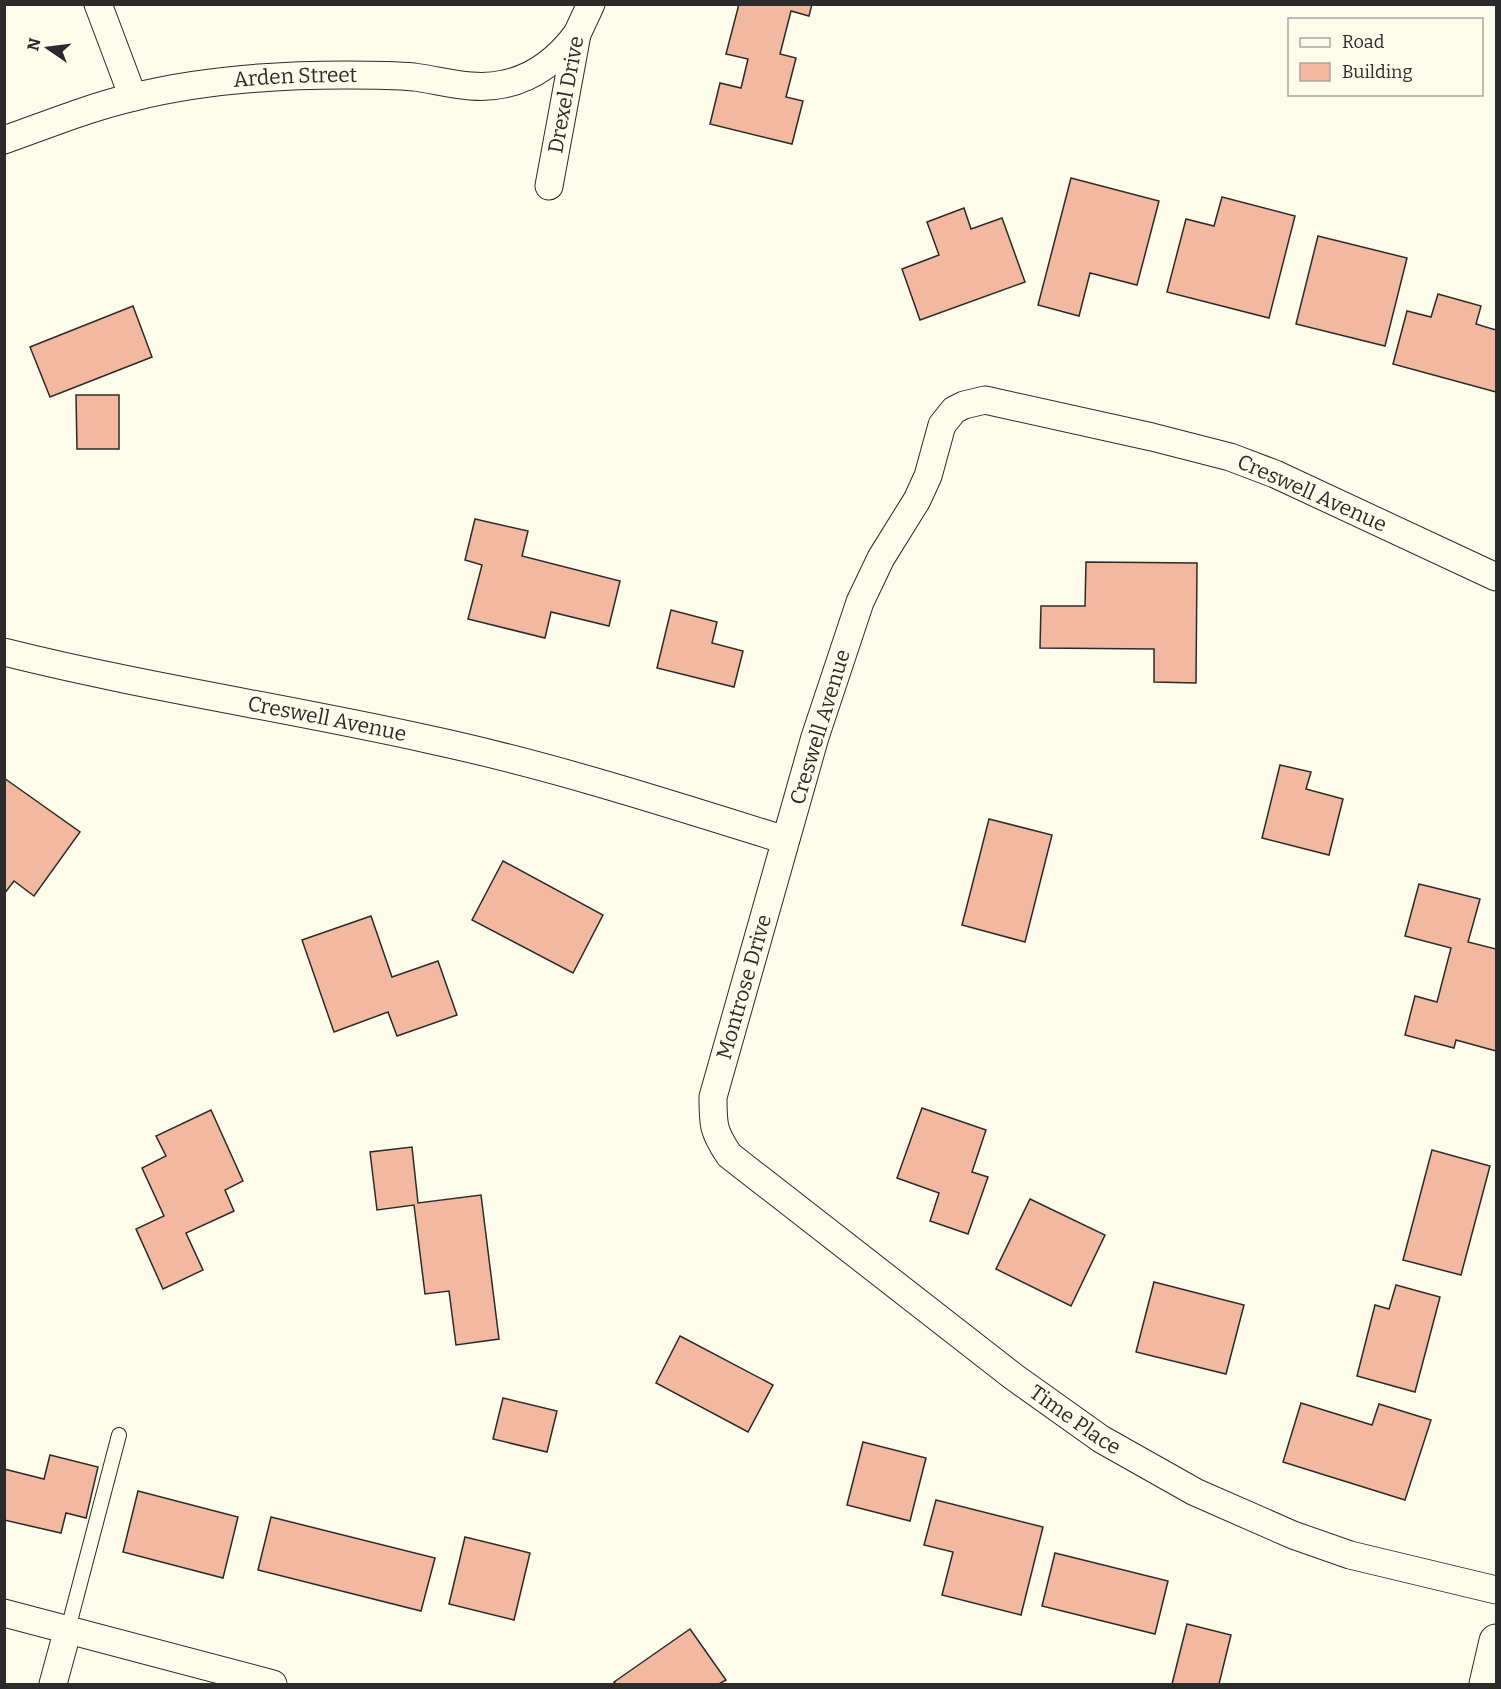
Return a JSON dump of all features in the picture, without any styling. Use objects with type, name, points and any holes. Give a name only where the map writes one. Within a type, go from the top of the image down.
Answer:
[{"type":"street","points":[[98,4],[133,97]]},
{"type":"street","name":"Drexel Drive","points":[[549,186],[577,34],[591,4]]},
{"type":"street","name":"Arden Street","points":[[4,140],[133,97],[205,84],[306,75],[413,77],[469,86],[504,84],[538,72],[565,49],[577,34]]},
{"type":"street","name":"Creswell Avenue","points":[[4,652],[85,672],[426,738],[502,756],[632,792],[785,840],[815,736],[860,602],[881,558],[917,500],[928,476],[942,426],[954,410],[964,405],[985,400],[1152,437],[1230,457],[1275,474],[1497,577]]},
{"type":"street","name":"Montrose Drive","points":[[716,1136],[712,1097],[785,840]]},
{"type":"street","name":"Time Place","points":[[716,1136],[729,1155],[1005,1370],[1101,1439],[1195,1492],[1293,1535],[1350,1555],[1497,1590]]},
{"type":"street","points":[[4,1613],[273,1684]]},
{"type":"street","points":[[53,1684],[68,1629]]},
{"type":"street","points":[[1486,1684],[1497,1641]]},
{"type":"lane","points":[[68,1629],[119,1435]]},
{"type":"building","points":[[739,4],[812,4],[809,16],[791,11],[780,54],[796,58],[786,97],[803,101],[792,144],[710,124],[720,83],[741,88],[748,59],[726,54]]},
{"type":"building","points":[[1071,178],[1159,201],[1137,285],[1090,273],[1079,316],[1038,305]]},
{"type":"building","points":[[1222,197],[1295,216],[1269,318],[1167,292],[1186,219],[1214,226]]},
{"type":"building","points":[[964,208],[971,229],[1002,218],[1025,282],[920,320],[902,269],[939,255],[927,222]]},
{"type":"building","points":[[1318,236],[1407,258],[1385,346],[1296,324]]},
{"type":"building","points":[[1438,294],[1481,306],[1476,324],[1496,330],[1496,392],[1393,364],[1407,311],[1431,317]]},
{"type":"building","points":[[133,306],[152,357],[50,397],[30,347]]},
{"type":"building","points":[[76,395],[119,395],[119,449],[77,449]]},
{"type":"building","points":[[475,519],[528,531],[522,556],[620,581],[609,626],[551,612],[545,638],[468,619],[482,565],[465,560]]},
{"type":"building","points":[[1086,562],[1197,563],[1196,683],[1154,682],[1154,649],[1040,648],[1041,606],[1085,606]]},
{"type":"building","points":[[671,610],[717,622],[712,643],[743,651],[734,687],[657,668]]},
{"type":"building","points":[[1280,765],[1311,772],[1306,789],[1343,799],[1329,855],[1262,838]]},
{"type":"building","points":[[4,778],[80,832],[34,896],[14,881],[4,894]]},
{"type":"building","points":[[989,819],[1052,835],[1025,942],[962,925]]},
{"type":"building","points":[[503,861],[603,915],[573,973],[472,920]]},
{"type":"building","points":[[1419,884],[1480,899],[1468,942],[1496,949],[1496,1051],[1456,1040],[1454,1048],[1405,1035],[1415,996],[1437,1002],[1451,948],[1405,936]]},
{"type":"building","points":[[371,916],[392,977],[438,961],[457,1015],[397,1036],[388,1012],[334,1032],[302,940]]},
{"type":"building","points":[[922,1108],[986,1130],[972,1172],[988,1177],[968,1234],[930,1221],[939,1193],[897,1178]]},
{"type":"building","points":[[211,1110],[243,1181],[225,1190],[234,1211],[186,1233],[203,1270],[163,1289],[136,1229],[164,1216],[142,1168],[166,1156],[156,1136]]},
{"type":"building","points":[[412,1147],[418,1203],[481,1195],[499,1339],[456,1345],[449,1291],[425,1294],[414,1205],[377,1210],[370,1152]]},
{"type":"building","points":[[1432,1150],[1490,1166],[1461,1275],[1403,1260]]},
{"type":"building","points":[[1030,1199],[1105,1235],[1071,1306],[996,1269]]},
{"type":"building","points":[[1154,1282],[1244,1305],[1226,1374],[1136,1352]]},
{"type":"building","points":[[1396,1285],[1440,1297],[1415,1392],[1357,1376],[1375,1305],[1389,1309]]},
{"type":"building","points":[[680,1336],[773,1385],[748,1432],[656,1383]]},
{"type":"building","points":[[503,1398],[557,1411],[547,1452],[493,1439]]},
{"type":"building","points":[[1301,1403],[1372,1425],[1379,1404],[1431,1420],[1405,1500],[1283,1462]]},
{"type":"building","points":[[863,1442],[926,1458],[910,1521],[847,1505]]},
{"type":"building","points":[[50,1455],[98,1467],[86,1518],[66,1513],[61,1533],[4,1520],[4,1469],[44,1479]]},
{"type":"building","points":[[138,1491],[238,1517],[223,1578],[123,1552]]},
{"type":"building","points":[[936,1500],[1043,1527],[1021,1615],[942,1595],[953,1552],[924,1545]]},
{"type":"building","points":[[271,1517],[435,1558],[421,1611],[258,1570]]},
{"type":"building","points":[[465,1537],[530,1553],[514,1620],[449,1604]]},
{"type":"building","points":[[1055,1553],[1168,1581],[1155,1634],[1042,1606]]},
{"type":"building","points":[[1187,1624],[1231,1635],[1219,1684],[1172,1684]]},
{"type":"building","points":[[690,1629],[726,1680],[719,1684],[616,1684],[614,1682]]}]
